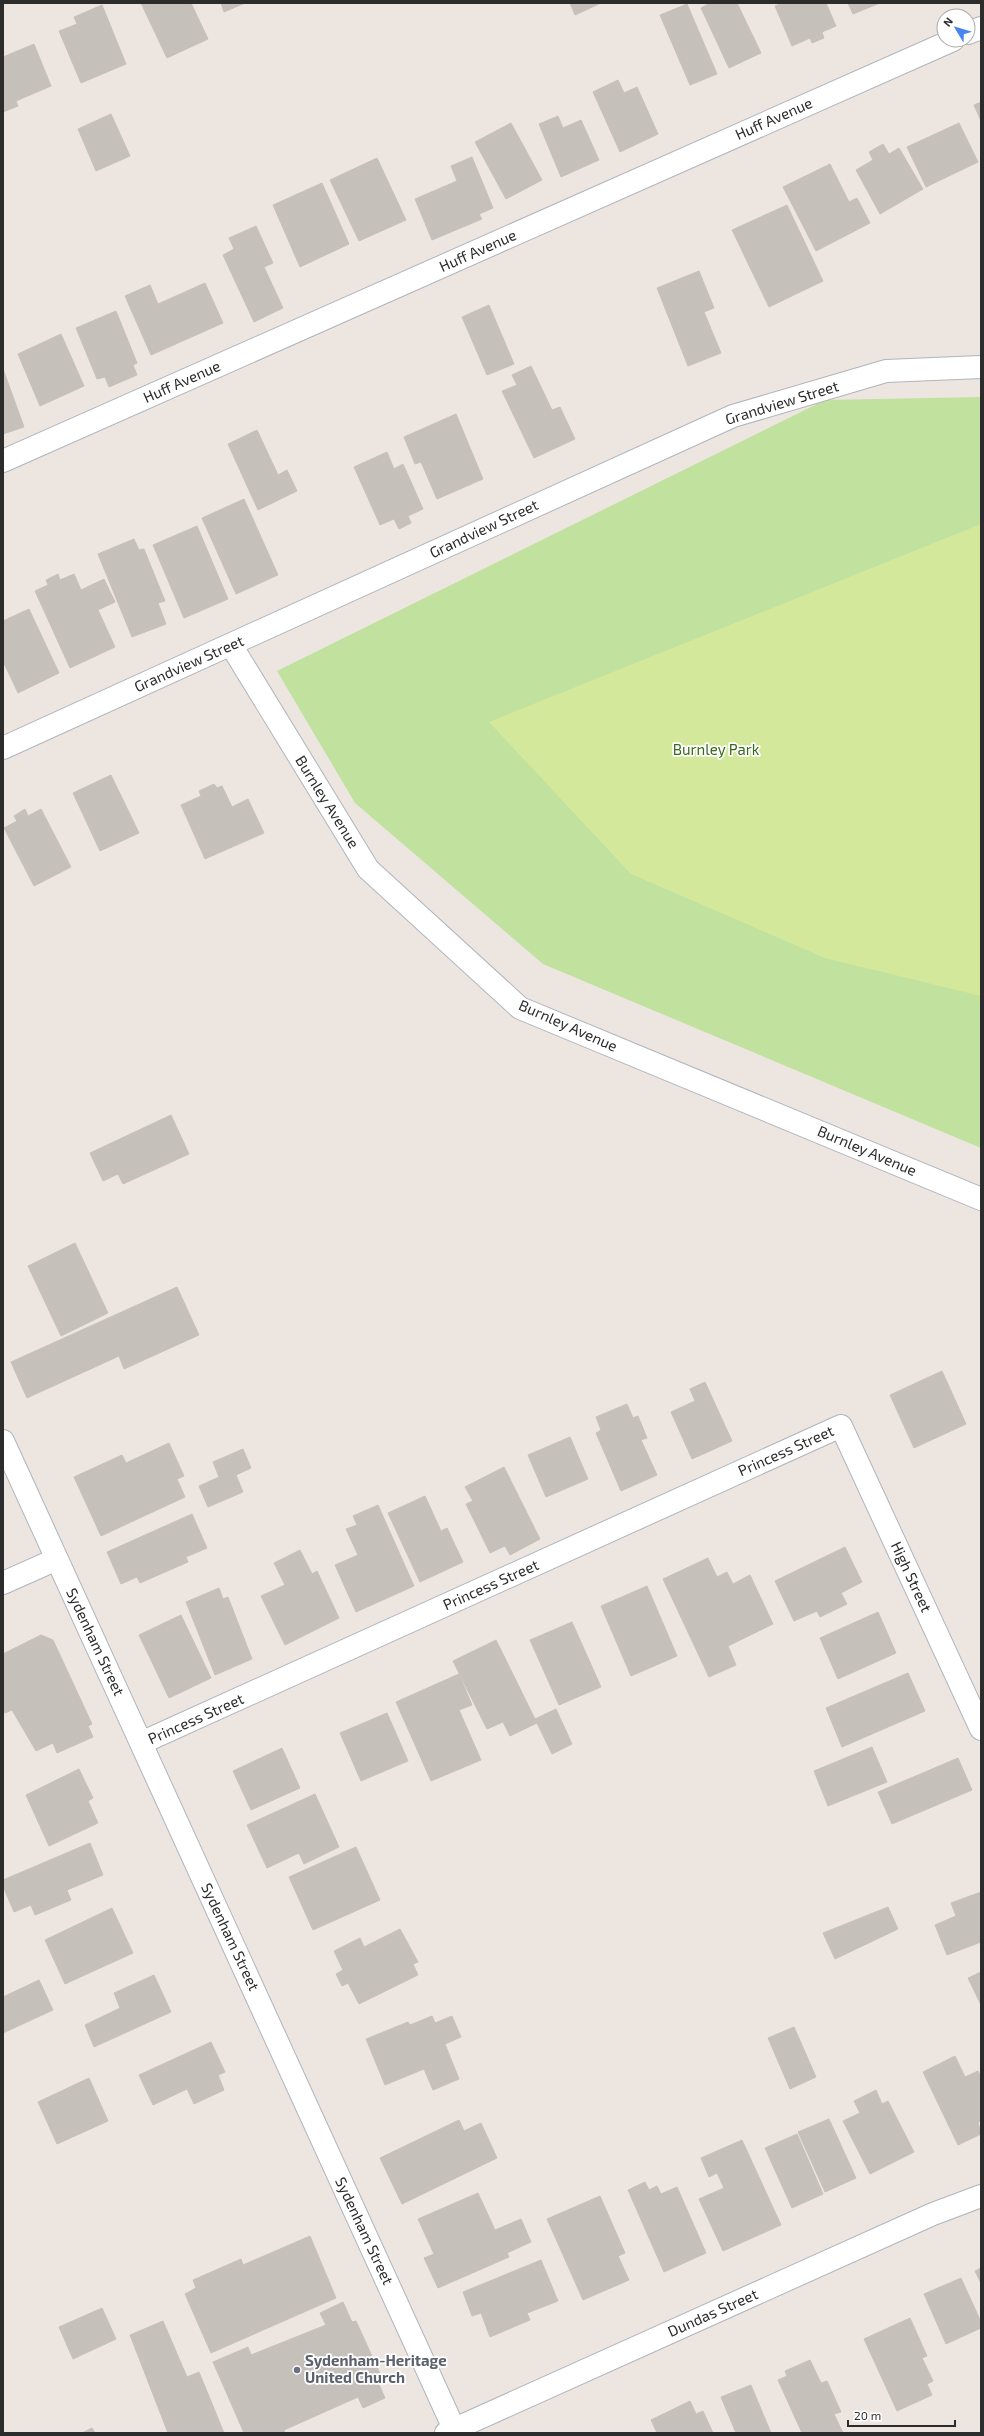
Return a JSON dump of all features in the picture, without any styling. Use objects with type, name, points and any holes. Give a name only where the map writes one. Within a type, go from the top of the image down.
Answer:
[{"type":"street","name":"Huff Avenue","points":[[3,461],[936,48]]},
{"type":"street","name":"Grandview Street","points":[[3,748],[734,416],[886,371],[981,367]]},
{"type":"street","name":"Burnley Avenue","points":[[231,645],[368,869],[520,1008],[981,1199]]},
{"type":"street","name":"High Street","points":[[841,1426],[981,1729]]},
{"type":"street","name":"Princess Street","points":[[141,1743],[841,1426]]},
{"type":"street","name":"Sydenham Street","points":[[3,1440],[452,2432]]},
{"type":"street","points":[[3,1583],[57,1559]]},
{"type":"street","name":"Dundas Street","points":[[452,2432],[933,2214],[981,2196]]},
{"type":"green space","name":"Burnley Park","points":[[981,397],[981,1148],[543,964],[355,803],[277,671],[825,400]]},
{"type":"green space","points":[[981,524],[981,996],[825,958],[631,874],[489,722]]},
{"type":"building","points":[[141,3],[191,3],[208,39],[167,58]]},
{"type":"building","points":[[221,3],[245,3],[224,12]]},
{"type":"building","points":[[570,3],[601,3],[575,15]]},
{"type":"building","points":[[710,3],[737,3],[761,53],[729,68],[701,8]]},
{"type":"building","points":[[782,3],[826,3],[836,26],[822,32],[824,38],[812,43],[810,38],[792,46],[775,6]]},
{"type":"building","points":[[848,3],[880,3],[853,14]]},
{"type":"building","points":[[687,4],[717,74],[690,85],[660,15]]},
{"type":"building","points":[[102,5],[126,64],[81,83],[59,31],[77,24],[74,17]]},
{"type":"building","points":[[34,44],[51,86],[16,101],[18,106],[3,112],[3,57]]},
{"type":"building","points":[[618,80],[624,93],[637,87],[658,134],[620,152],[593,92]]},
{"type":"building","points":[[981,102],[981,121],[974,105]]},
{"type":"building","points":[[111,114],[130,156],[96,171],[78,129]]},
{"type":"building","points":[[558,116],[563,128],[581,120],[599,160],[561,177],[539,124]]},
{"type":"building","points":[[511,123],[542,180],[506,199],[475,142]]},
{"type":"building","points":[[959,123],[978,162],[926,187],[907,147]]},
{"type":"building","points":[[883,144],[889,154],[899,148],[923,189],[880,214],[856,170],[873,160],[869,152]]},
{"type":"building","points":[[472,157],[493,208],[479,214],[482,219],[432,240],[415,199],[457,181],[451,166]]},
{"type":"building","points":[[377,158],[406,220],[359,241],[330,180]]},
{"type":"building","points":[[830,164],[849,202],[857,198],[870,223],[816,251],[783,187]]},
{"type":"building","points":[[322,183],[349,244],[300,267],[273,205]]},
{"type":"building","points":[[787,205],[823,281],[769,307],[732,230]]},
{"type":"building","points":[[256,226],[273,263],[264,267],[283,308],[254,322],[223,255],[234,249],[229,238]]},
{"type":"building","points":[[699,271],[714,308],[704,312],[721,353],[688,366],[657,288]]},
{"type":"building","points":[[205,283],[223,323],[151,355],[125,296],[150,285],[158,304]]},
{"type":"building","points":[[489,305],[514,364],[487,375],[462,317]]},
{"type":"building","points":[[116,311],[137,363],[133,365],[137,375],[109,387],[105,377],[97,379],[76,328]]},
{"type":"building","points":[[61,334],[84,386],[40,406],[18,354]]},
{"type":"building","points":[[531,366],[552,410],[560,407],[575,439],[534,458],[502,391],[517,385],[512,375]]},
{"type":"building","points":[[3,369],[24,427],[3,434]]},
{"type":"building","points":[[456,414],[483,479],[437,499],[421,462],[415,464],[404,437]]},
{"type":"building","points":[[257,430],[278,475],[287,470],[297,491],[258,510],[228,444]]},
{"type":"building","points":[[387,452],[394,469],[403,464],[423,509],[408,516],[411,523],[399,529],[394,519],[380,525],[354,467]]},
{"type":"building","points":[[244,499],[278,575],[236,594],[202,518]]},
{"type":"building","points":[[197,526],[228,599],[184,618],[153,545]]},
{"type":"building","points":[[134,539],[139,550],[144,549],[165,601],[158,603],[166,624],[132,637],[98,554]]},
{"type":"building","points":[[58,574],[60,580],[74,574],[81,590],[104,579],[115,602],[98,610],[115,647],[70,668],[35,591],[48,585],[46,580]]},
{"type":"building","points":[[29,609],[59,673],[18,693],[3,661],[3,621]]},
{"type":"building","points":[[111,775],[139,833],[100,851],[73,793]]},
{"type":"building","points":[[214,784],[217,788],[222,786],[232,807],[248,799],[264,833],[205,859],[181,805],[201,796],[199,791]]},
{"type":"building","points":[[25,809],[28,816],[41,809],[71,867],[34,886],[4,828],[17,821],[14,816]]},
{"type":"building","points":[[171,1115],[189,1154],[123,1184],[118,1174],[103,1181],[90,1153]]},
{"type":"building","points":[[75,1243],[108,1313],[61,1336],[28,1266]]},
{"type":"building","points":[[177,1287],[199,1335],[124,1369],[119,1356],[27,1398],[11,1362]]},
{"type":"building","points":[[942,1371],[966,1424],[914,1448],[890,1395]]},
{"type":"building","points":[[705,1382],[732,1441],[692,1459],[671,1412],[695,1401],[690,1389]]},
{"type":"building","points":[[627,1404],[633,1418],[638,1416],[647,1438],[641,1440],[657,1475],[621,1491],[596,1433],[601,1430],[596,1417]]},
{"type":"building","points":[[570,1437],[588,1479],[546,1497],[528,1455]]},
{"type":"building","points":[[169,1443],[184,1476],[177,1479],[185,1497],[101,1536],[74,1477],[122,1455],[126,1463]]},
{"type":"building","points":[[243,1449],[251,1468],[236,1475],[243,1492],[208,1507],[199,1486],[219,1477],[213,1462]]},
{"type":"building","points":[[504,1467],[540,1539],[510,1555],[505,1546],[490,1553],[466,1504],[473,1501],[465,1487]]},
{"type":"building","points":[[425,1496],[441,1531],[447,1528],[463,1562],[420,1582],[388,1513]]},
{"type":"building","points":[[378,1505],[414,1586],[356,1612],[335,1565],[358,1555],[346,1529],[357,1525],[353,1516]]},
{"type":"building","points":[[192,1514],[207,1548],[186,1557],[188,1562],[140,1583],[137,1577],[121,1584],[107,1552]]},
{"type":"building","points":[[845,1547],[862,1582],[841,1593],[847,1604],[820,1617],[817,1611],[794,1621],[775,1581]]},
{"type":"building","points":[[300,1550],[312,1574],[317,1571],[339,1618],[285,1645],[261,1596],[285,1585],[274,1563]]},
{"type":"building","points":[[708,1558],[717,1577],[727,1572],[733,1584],[750,1575],[773,1624],[728,1646],[736,1665],[709,1677],[663,1579]]},
{"type":"building","points":[[647,1586],[677,1656],[631,1676],[601,1606]]},
{"type":"building","points":[[219,1588],[223,1599],[228,1597],[252,1659],[215,1675],[186,1602]]},
{"type":"building","points":[[878,1612],[896,1653],[838,1679],[820,1638]]},
{"type":"building","points":[[181,1615],[211,1678],[169,1698],[139,1635]]},
{"type":"building","points":[[572,1622],[601,1687],[559,1705],[530,1640]]},
{"type":"building","points":[[41,1635],[53,1640],[92,1724],[88,1726],[93,1737],[57,1753],[53,1743],[36,1751],[12,1710],[5,1713],[3,1710],[3,1654]]},
{"type":"building","points":[[496,1640],[535,1719],[556,1709],[572,1744],[552,1754],[537,1723],[510,1736],[503,1722],[487,1729],[453,1661]]},
{"type":"building","points":[[908,1673],[925,1711],[842,1747],[826,1708]]},
{"type":"building","points":[[459,1674],[472,1705],[459,1710],[481,1760],[431,1781],[396,1702]]},
{"type":"building","points":[[387,1713],[408,1761],[361,1781],[340,1733]]},
{"type":"building","points":[[872,1747],[887,1782],[828,1806],[814,1771]]},
{"type":"building","points":[[282,1748],[300,1788],[251,1810],[233,1771]]},
{"type":"building","points":[[958,1758],[972,1790],[892,1824],[878,1792]]},
{"type":"building","points":[[79,1769],[93,1798],[88,1801],[98,1823],[49,1846],[26,1795]]},
{"type":"building","points":[[315,1794],[339,1847],[304,1864],[299,1853],[267,1868],[247,1825]]},
{"type":"building","points":[[90,1843],[103,1875],[67,1890],[71,1900],[35,1915],[31,1905],[14,1912],[3,1886],[3,1880]]},
{"type":"building","points":[[356,1847],[380,1900],[313,1930],[289,1877]]},
{"type":"building","points":[[981,1892],[981,1942],[947,1955],[935,1925],[956,1916],[951,1903]]},
{"type":"building","points":[[888,1907],[898,1929],[835,1959],[823,1933]]},
{"type":"building","points":[[112,1908],[133,1953],[65,1984],[45,1940]]},
{"type":"building","points":[[400,1929],[418,1962],[413,1964],[418,1975],[359,2004],[348,1983],[342,1986],[336,1974],[343,1970],[334,1951],[360,1938],[364,1947]]},
{"type":"building","points":[[981,1972],[981,2005],[968,1978]]},
{"type":"building","points":[[154,1975],[171,2012],[94,2047],[85,2025],[120,2008],[114,1993]]},
{"type":"building","points":[[39,1980],[53,2010],[3,2033],[3,1997]]},
{"type":"building","points":[[432,2016],[435,2023],[452,2016],[461,2037],[445,2044],[459,2079],[433,2090],[424,2069],[385,2085],[366,2039],[408,2022],[410,2025]]},
{"type":"building","points":[[794,2027],[816,2077],[790,2089],[768,2038]]},
{"type":"building","points":[[211,2042],[225,2072],[218,2075],[224,2090],[194,2104],[187,2089],[153,2105],[139,2075]]},
{"type":"building","points":[[955,2056],[965,2077],[978,2071],[981,2077],[981,2121],[978,2122],[981,2134],[958,2145],[923,2072]]},
{"type":"building","points":[[89,2078],[108,2121],[57,2144],[38,2102]]},
{"type":"building","points":[[876,2090],[882,2104],[888,2101],[914,2152],[870,2174],[843,2121],[860,2113],[854,2101]]},
{"type":"building","points":[[829,2119],[856,2178],[825,2192],[798,2132]]},
{"type":"building","points":[[459,2120],[464,2131],[481,2123],[497,2158],[402,2204],[380,2158]]},
{"type":"building","points":[[797,2134],[823,2194],[792,2208],[765,2148]]},
{"type":"building","points":[[742,2140],[781,2225],[723,2251],[699,2199],[724,2188],[717,2173],[709,2177],[701,2158]]},
{"type":"building","points":[[645,2182],[649,2190],[657,2186],[661,2194],[677,2187],[706,2253],[664,2272],[628,2190]]},
{"type":"building","points":[[478,2193],[495,2230],[521,2219],[531,2242],[507,2253],[509,2257],[438,2288],[424,2258],[434,2254],[418,2219]]},
{"type":"building","points":[[600,2196],[625,2253],[618,2256],[629,2280],[583,2300],[547,2219]]},
{"type":"building","points":[[310,2236],[336,2298],[211,2353],[185,2294],[196,2288],[193,2280],[241,2259],[243,2265]]},
{"type":"building","points":[[541,2260],[558,2301],[527,2313],[530,2320],[490,2337],[481,2313],[472,2316],[463,2292]]},
{"type":"building","points":[[981,2268],[981,2283],[975,2271]]},
{"type":"building","points":[[961,2278],[981,2322],[981,2328],[946,2344],[924,2294]]},
{"type":"building","name":"Sydenham-Heritage United Church","points":[[343,2302],[352,2322],[356,2321],[382,2378],[377,2380],[385,2398],[363,2408],[358,2397],[284,2430],[285,2433],[244,2433],[213,2362],[248,2347],[251,2355],[326,2325],[320,2313]]},
{"type":"building","points":[[102,2308],[116,2339],[73,2359],[59,2327]]},
{"type":"building","points":[[910,2318],[927,2356],[922,2358],[933,2381],[927,2384],[932,2395],[897,2411],[864,2339]]},
{"type":"building","points":[[163,2321],[187,2377],[199,2372],[224,2433],[168,2433],[130,2335]]},
{"type":"building","points":[[810,2360],[821,2383],[827,2381],[841,2412],[834,2414],[843,2433],[802,2433],[778,2380],[787,2376],[785,2371]]},
{"type":"building","points":[[751,2385],[771,2433],[736,2433],[721,2397]]},
{"type":"building","points":[[690,2401],[696,2414],[703,2411],[713,2433],[657,2433],[651,2420]]},
{"type":"building","points":[[92,2428],[95,2433],[82,2433]]},
{"type":"place","name":"Sydenham-Heritage United Church","points":[[297,2370]]}]
